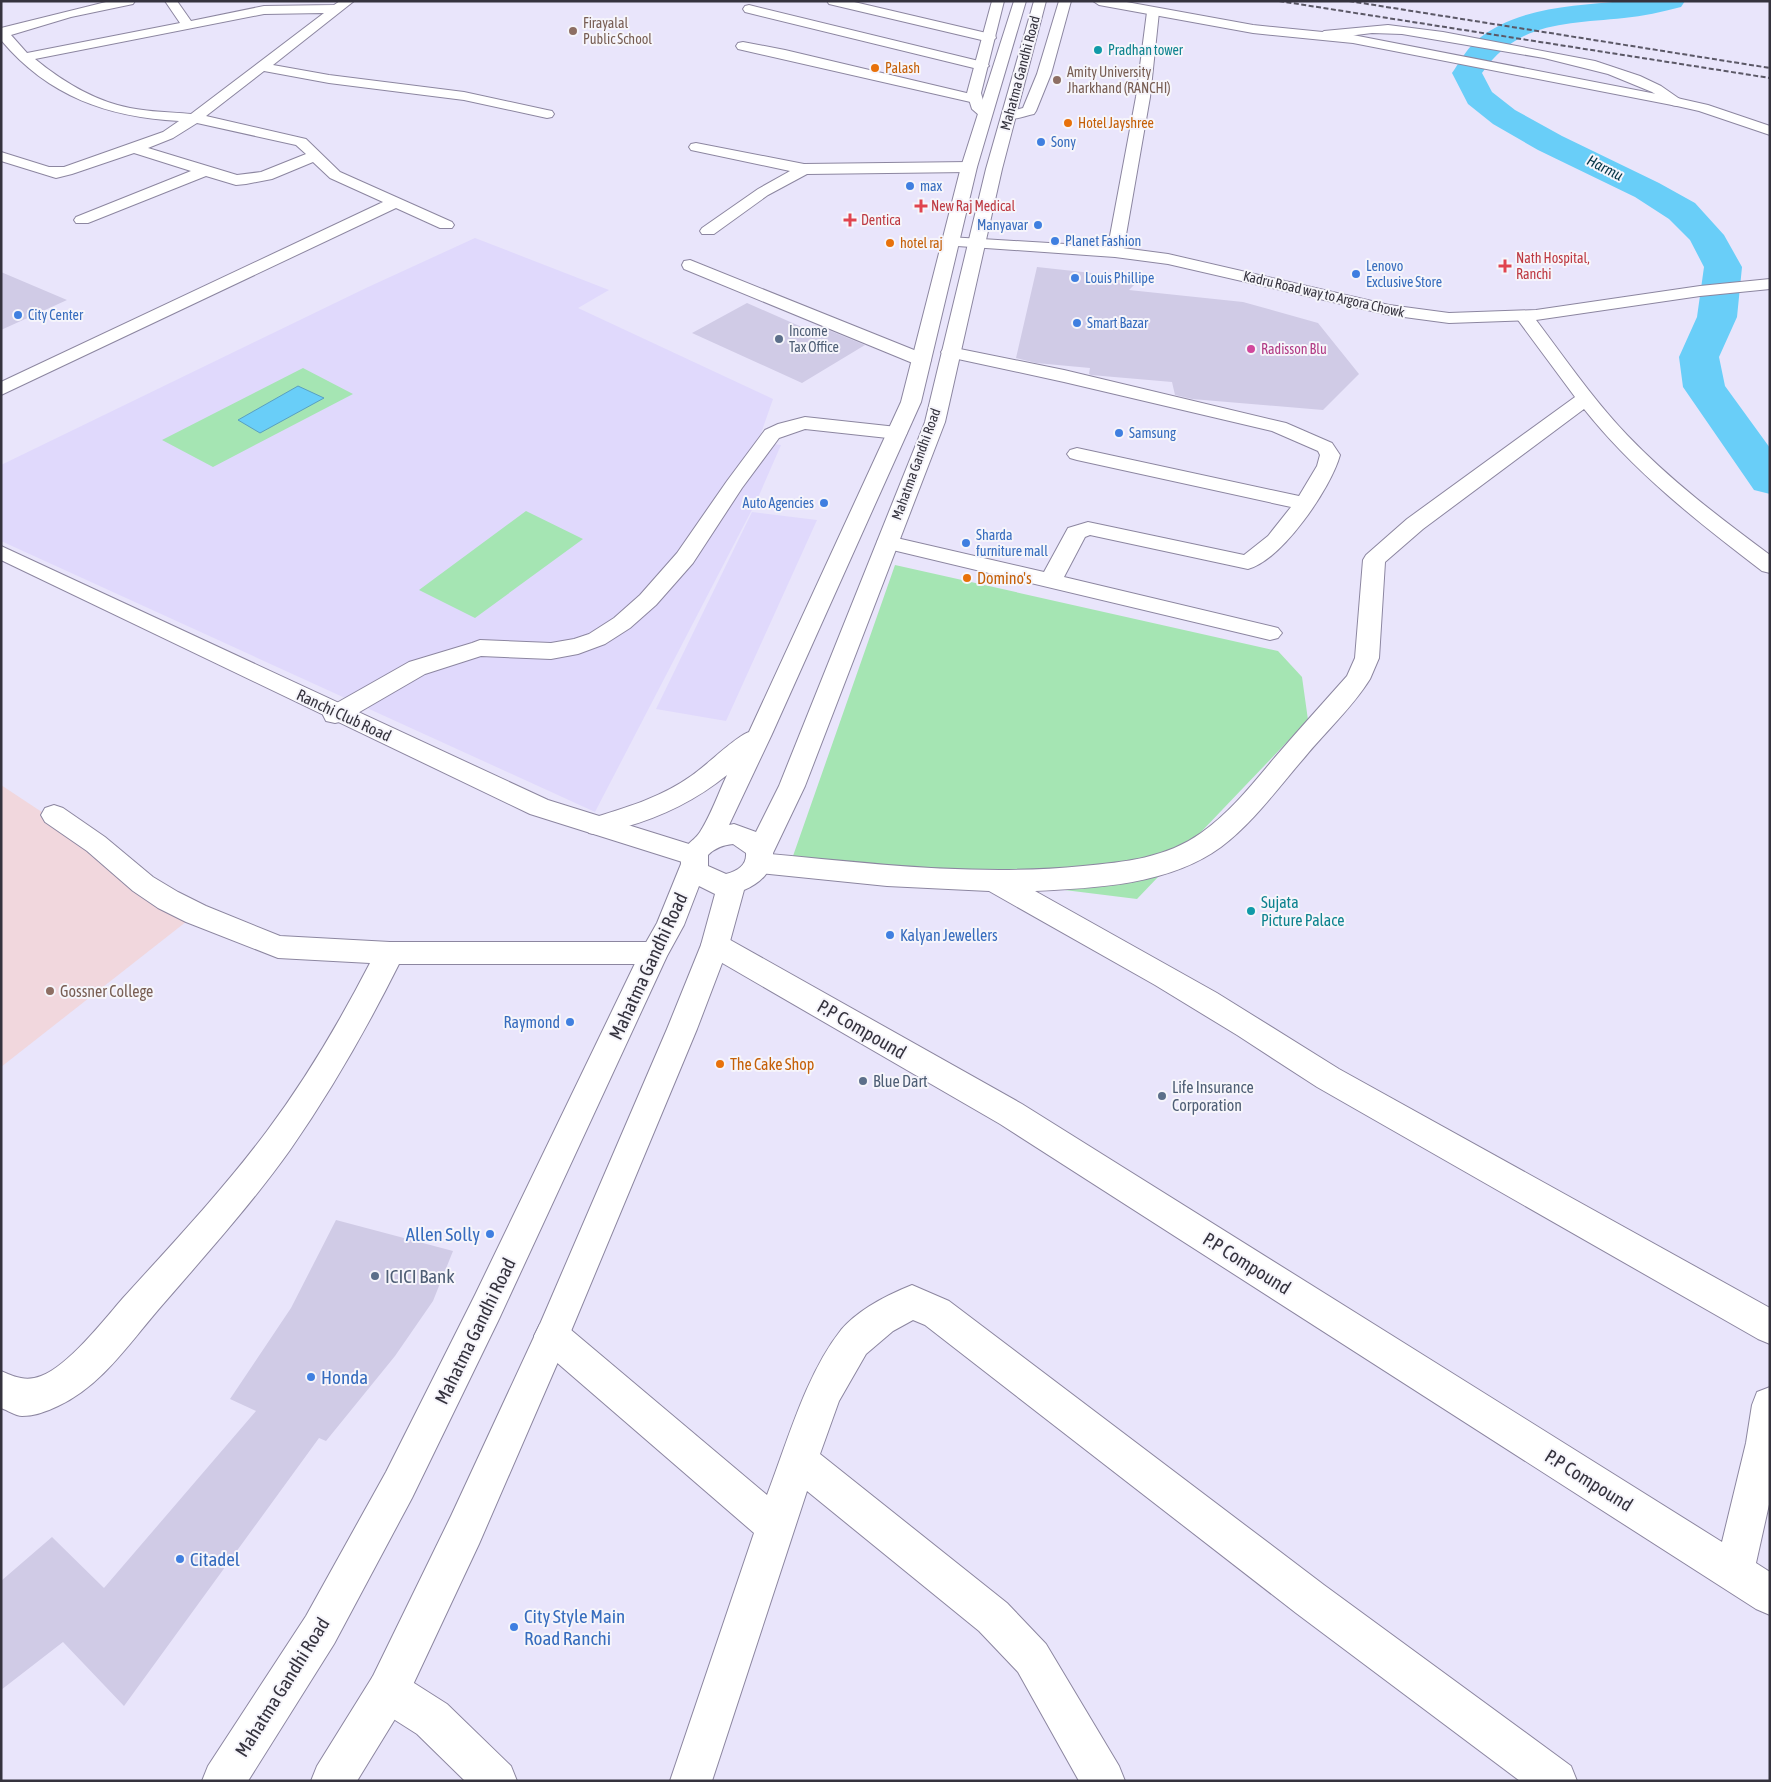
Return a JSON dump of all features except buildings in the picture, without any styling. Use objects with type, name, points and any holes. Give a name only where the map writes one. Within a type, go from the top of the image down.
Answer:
[{"type":"street","points":[[129,1],[68,14],[2,33],[25,57],[79,94],[129,113],[193,119],[301,142],[334,174],[446,225]]},
{"type":"street","points":[[171,1],[188,25]]},
{"type":"street","points":[[832,1],[990,38]]},
{"type":"street","points":[[985,113],[977,106],[974,93],[990,38],[998,1]]},
{"type":"street","name":"Mahatma Gandhi Road","points":[[223,1781],[320,1630],[399,1485],[487,1307],[654,953],[670,925],[699,853],[760,734],[898,433],[911,402],[969,167],[1020,1]]},
{"type":"street","name":"Mahatma Gandhi Road","points":[[759,858],[784,806],[935,422],[976,242],[1040,1]]},
{"type":"street","points":[[1008,116],[1030,111],[1044,74],[1065,1]]},
{"type":"street","points":[[1098,1],[1253,29],[1324,35],[1429,53],[1677,102],[1711,110],[1770,131]]},
{"type":"street","points":[[25,57],[270,9],[343,5]]},
{"type":"street","points":[[1,156],[56,173],[67,171],[168,135],[264,67],[343,5]]},
{"type":"street","points":[[749,9],[982,66]]},
{"type":"street","points":[[1116,252],[1143,97],[1153,12]]},
{"type":"street","points":[[815,37],[830,29]]},
{"type":"street","points":[[1324,35],[1386,29],[1417,31],[1578,61],[1641,81],[1657,88],[1677,102]]},
{"type":"street","points":[[743,46],[785,54],[975,99]]},
{"type":"street","points":[[785,54],[800,46]]},
{"type":"street","points":[[264,67],[329,79],[464,96],[547,114]]},
{"type":"street","points":[[696,147],[804,169],[969,167]]},
{"type":"street","points":[[134,148],[223,177],[246,180],[270,174],[314,156]]},
{"type":"street","points":[[708,231],[762,192],[804,169]]},
{"type":"street","points":[[82,220],[204,171]]},
{"type":"street","points":[[1,389],[396,202]]},
{"type":"street","name":"Kadru Road way to Argora Chowk","points":[[949,242],[976,242],[1116,252],[1168,258],[1389,310],[1449,318],[1524,316],[1700,291],[1770,284]]},
{"type":"street","points":[[690,265],[922,360]]},
{"type":"street","points":[[1524,316],[1586,398],[1622,440],[1692,506],[1770,566]]},
{"type":"street","points":[[950,352],[1064,376],[1279,427],[1325,447],[1330,455],[1327,466],[1305,504],[1276,541],[1248,562],[1088,528],[1076,532],[1051,581]]},
{"type":"street","points":[[759,858],[933,880],[997,883],[1075,879],[1157,866],[1184,858],[1212,840],[1235,820],[1358,679],[1367,658],[1374,560],[1415,524],[1586,398]]},
{"type":"street","points":[[337,714],[417,668],[480,648],[551,651],[578,646],[598,639],[648,600],[685,558],[734,485],[772,434],[785,428],[805,423],[898,433]]},
{"type":"street","points":[[1077,454],[1305,504]]},
{"type":"street","points":[[888,542],[1270,633]]},
{"type":"street","name":"Ranchi Club Road","points":[[1,552],[337,714],[539,807],[598,826],[699,853]]},
{"type":"street","points":[[598,826],[662,805],[698,786],[760,734]]},
{"type":"street","points":[[54,815],[96,844],[143,884],[168,900],[196,914],[278,947],[390,953],[654,953]]},
{"type":"street","points":[[734,834],[754,844],[759,858],[754,872],[745,879],[720,884],[699,874],[699,853],[734,834]]},
{"type":"street","points":[[332,1781],[388,1691],[466,1530],[630,1156],[715,945],[732,883]]},
{"type":"street","points":[[997,883],[1162,974],[1336,1082],[1770,1327]]},
{"type":"street","name":"P.P Compound","points":[[715,945],[1011,1114],[1770,1595]]},
{"type":"street","points":[[1,1389],[21,1398],[47,1393],[73,1377],[103,1347],[211,1225],[278,1141],[311,1092],[367,998],[390,953]]},
{"type":"street","points":[[691,1781],[775,1526],[824,1391],[854,1342],[881,1319],[912,1302],[937,1314],[1302,1593],[1556,1781]]},
{"type":"street","points":[[552,1336],[775,1526]]},
{"type":"street","points":[[1734,1572],[1764,1443],[1770,1405]]},
{"type":"street","points":[[799,1461],[992,1617],[1032,1658],[1078,1741],[1104,1781]]},
{"type":"street","points":[[388,1691],[432,1719],[496,1781]]},
{"type":"shaded area","points":[[475,238],[609,290],[578,308],[773,399],[758,442],[781,445],[757,500],[595,812],[1,541],[1,465],[366,288]]},
{"type":"shaded area","points":[[752,512],[817,520],[726,721],[656,709]]},
{"type":"shaded area","name":"Gossner College","points":[[1,785],[196,914],[1,1067]]},
{"type":"green space","points":[[303,368],[353,394],[213,467],[162,440]]},
{"type":"green space","points":[[526,511],[583,539],[475,618],[419,590]]},
{"type":"green space","points":[[895,565],[1278,651],[1302,677],[1308,720],[1137,899],[793,856]]},
{"type":"water","points":[[298,386],[324,398],[260,433],[238,420]]},
{"type":"waterway","name":"Harmu","points":[[1671,1],[1648,6],[1553,17],[1531,23],[1509,32],[1488,46],[1479,55],[1467,73],[1479,97],[1504,117],[1550,143],[1647,190],[1682,211],[1706,235],[1723,267],[1717,317],[1699,357],[1704,387],[1770,480]]},
{"type":"railway","points":[[1279,1],[1770,78]]},
{"type":"railway","points":[[1349,1],[1770,68]]},
{"type":"place","name":"Firayalal Public School","points":[[573,31]]},
{"type":"place","name":"Pradhan tower","points":[[1098,50]]},
{"type":"place","name":"Palash","points":[[875,68]]},
{"type":"place","name":"Amity University Jharkhand (RANCHI)","points":[[1057,80]]},
{"type":"place","name":"Hotel Jayshree","points":[[1068,123]]},
{"type":"place","name":"Sony","points":[[1041,142]]},
{"type":"place","name":"max","points":[[910,186]]},
{"type":"place","name":"New Raj Medical","points":[[921,206]]},
{"type":"place","name":"Dentica","points":[[850,220]]},
{"type":"place","name":"Manyavar","points":[[1038,225]]},
{"type":"place","name":"Planet Fashion","points":[[1055,241]]},
{"type":"place","name":"hotel raj","points":[[890,243]]},
{"type":"place","name":"Nath Hospital, Ranchi","points":[[1505,266]]},
{"type":"place","name":"Lenovo Exclusive Store","points":[[1356,274]]},
{"type":"place","name":"Louis Phillipe","points":[[1075,278]]},
{"type":"place","name":"City Center","points":[[18,315]]},
{"type":"place","name":"Smart Bazar","points":[[1077,323]]},
{"type":"place","name":"Income Tax Office","points":[[779,339]]},
{"type":"place","name":"Radisson Blu","points":[[1251,349]]},
{"type":"place","name":"Samsung","points":[[1119,433]]},
{"type":"place","name":"Auto Agencies","points":[[824,503]]},
{"type":"place","name":"Sharda furniture mall","points":[[966,543]]},
{"type":"place","name":"Domino's","points":[[967,578]]},
{"type":"place","name":"Sujata Picture Palace","points":[[1251,911]]},
{"type":"place","name":"Kalyan Jewellers","points":[[890,935]]},
{"type":"place","name":"Gossner College","points":[[50,991]]},
{"type":"place","name":"Raymond","points":[[570,1022]]},
{"type":"place","name":"The Cake Shop","points":[[720,1064]]},
{"type":"place","name":"Blue Dart","points":[[863,1081]]},
{"type":"place","name":"Life Insurance Corporation","points":[[1162,1096]]},
{"type":"place","name":"Allen Solly","points":[[490,1234]]},
{"type":"place","name":"ICICI Bank","points":[[375,1276]]},
{"type":"place","name":"Honda","points":[[311,1377]]},
{"type":"place","name":"Citadel","points":[[180,1559]]},
{"type":"place","name":"City Style Main Road Ranchi","points":[[514,1627]]}]
